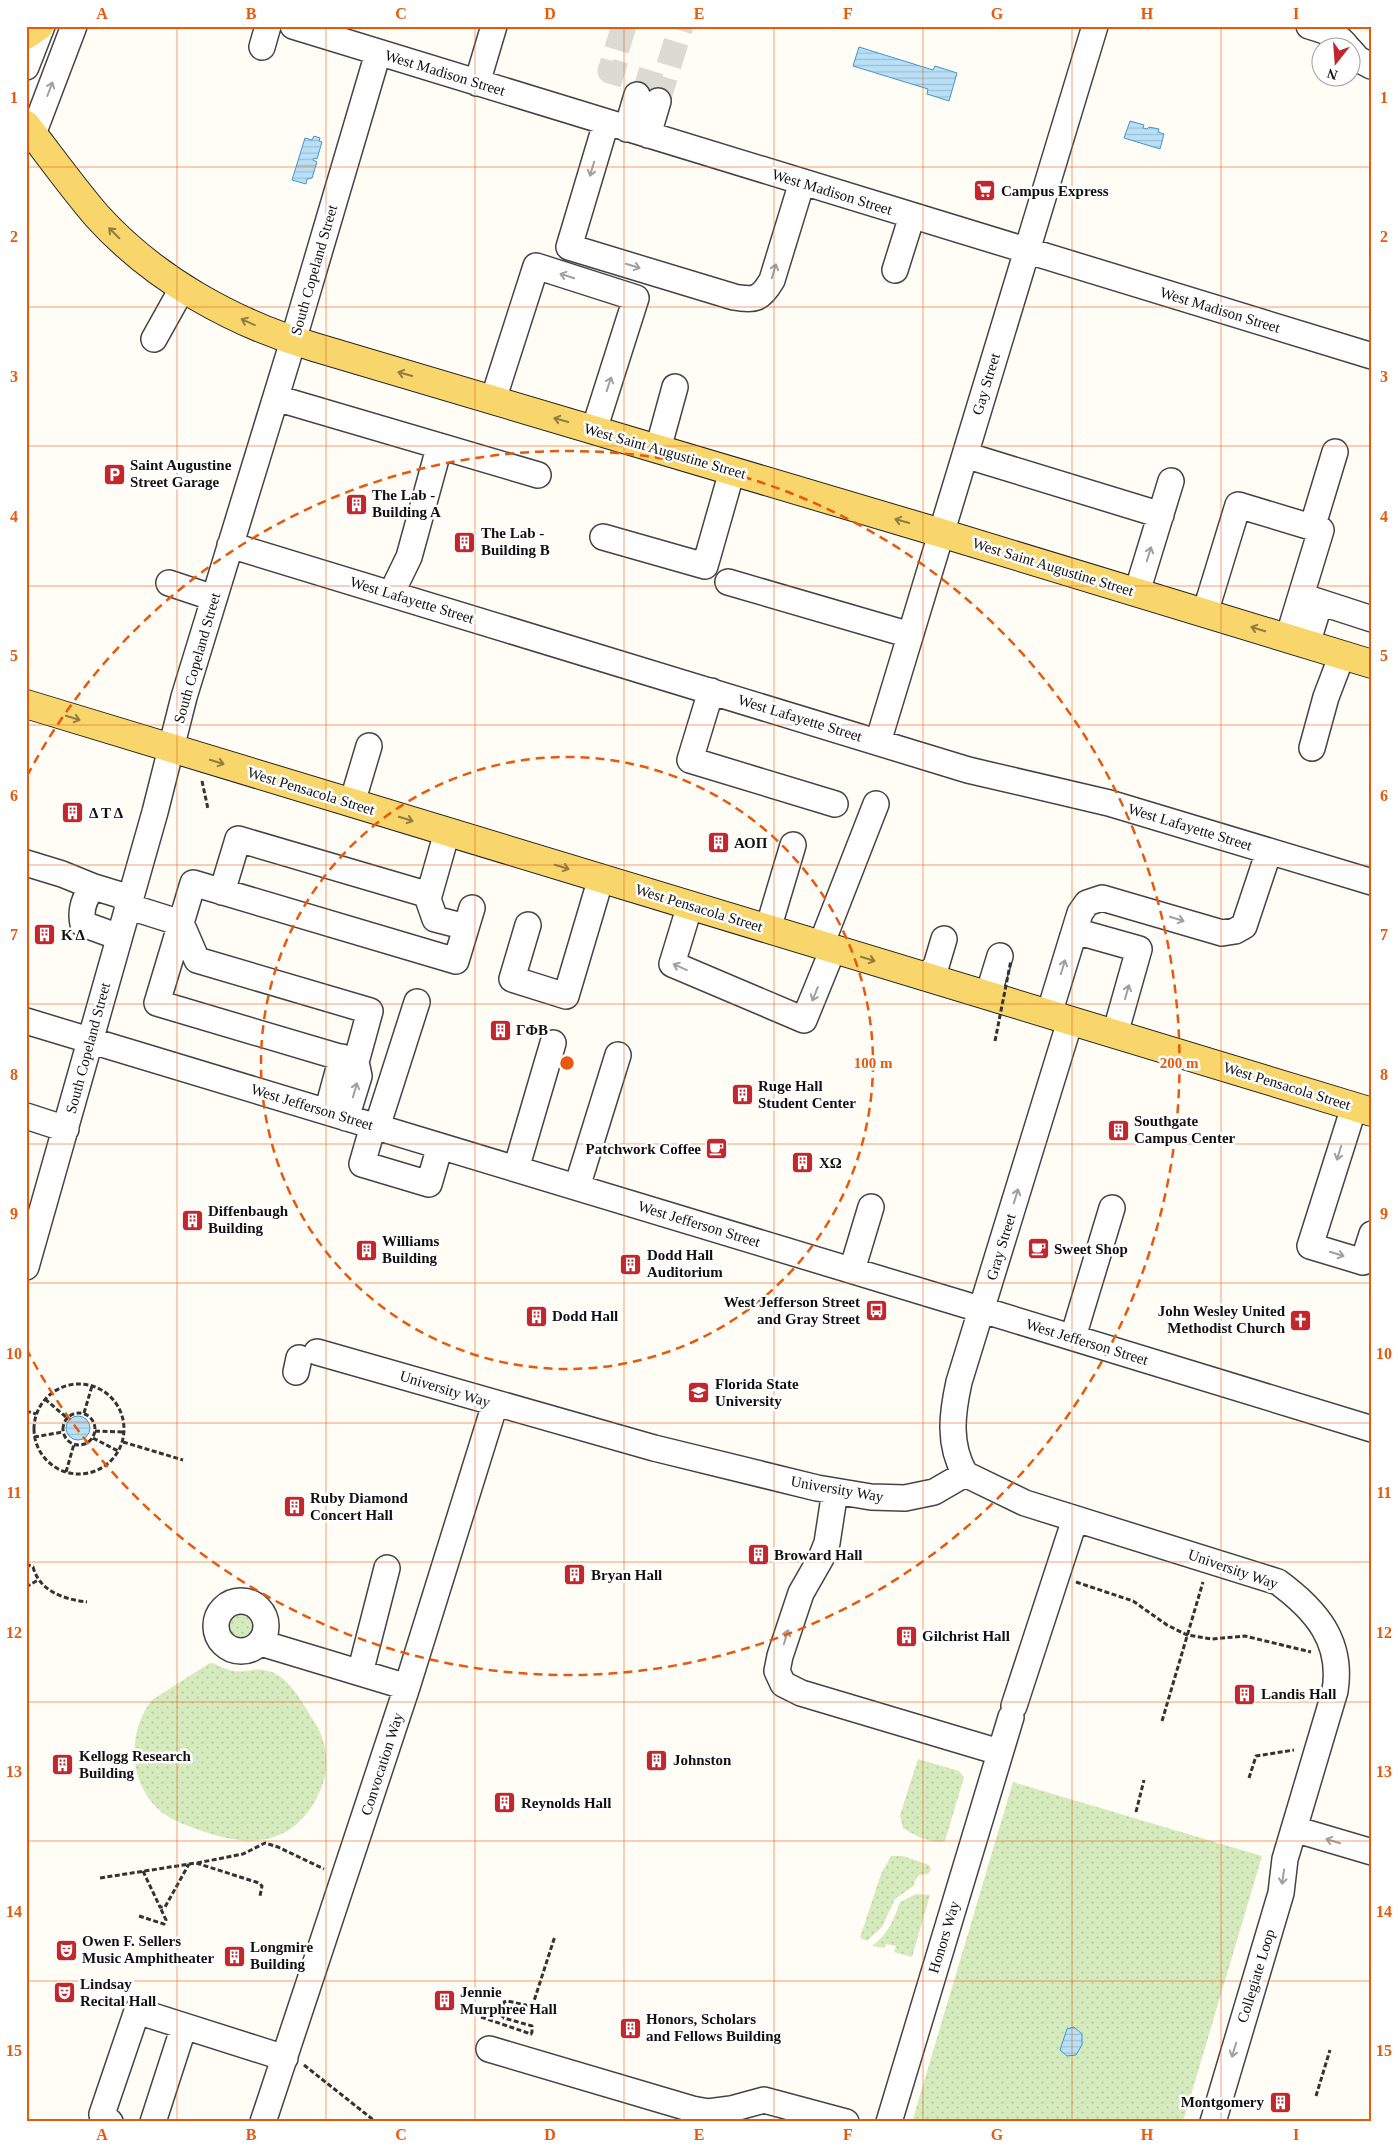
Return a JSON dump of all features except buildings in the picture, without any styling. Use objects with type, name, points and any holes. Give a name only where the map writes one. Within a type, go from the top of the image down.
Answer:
[{"type":"main road","points":[[26,35],[41,26]]},
{"type":"main road","name":"West Saint Augustine Street","points":[[28,137],[104,222],[148,263],[210,303],[243,320],[294,341],[941,533],[1342,655],[1370,659]]},
{"type":"main road","name":"West Pensacola Street","points":[[26,704],[1363,1109]]},
{"type":"street","points":[[26,67],[41,26]]},
{"type":"street","points":[[28,137],[74,26]]},
{"type":"street","name":"West Madison Street","points":[[293,26],[352,35],[378,52],[477,84],[1372,356]]},
{"type":"street","points":[[477,84],[494,26]]},
{"type":"street","name":"Gay Street","points":[[878,742],[1095,26]]},
{"type":"street","points":[[1309,26],[1332,33],[1339,38]]},
{"type":"street","name":"South Copeland Street","points":[[28,1252],[66,1129],[214,598],[294,341],[378,52]]},
{"type":"street","points":[[648,98],[627,129],[569,247],[750,300],[764,294],[772,280],[802,182]]},
{"type":"street","points":[[895,270],[912,216]]},
{"type":"street","points":[[492,400],[536,266],[636,298],[594,430]]},
{"type":"street","points":[[154,339],[183,287]]},
{"type":"street","points":[[658,449],[675,386]]},
{"type":"street","points":[[276,398],[538,476]]},
{"type":"street","points":[[391,594],[409,557],[439,448]]},
{"type":"street","points":[[1312,528],[1335,452]]},
{"type":"street","points":[[965,455],[1161,515]]},
{"type":"street","points":[[603,537],[705,566],[732,471]]},
{"type":"street","points":[[1137,592],[1171,481]]},
{"type":"street","points":[[1205,613],[1238,505],[1321,530],[1310,599],[1298,641]]},
{"type":"street","name":"West Lafayette Street","points":[[230,545],[976,772],[1109,803],[1372,882]]},
{"type":"street","points":[[728,582],[910,635]]},
{"type":"street","points":[[169,583],[214,598]]},
{"type":"street","points":[[1310,599],[1372,618]]},
{"type":"street","points":[[1312,748],[1326,697],[1342,655]]},
{"type":"street","points":[[710,691],[690,760],[835,804]]},
{"type":"street","points":[[352,803],[369,746]]},
{"type":"street","points":[[690,905],[672,964],[804,1020],[876,804]]},
{"type":"street","points":[[337,1115],[359,1076],[349,1060],[157,1003],[193,883],[456,961],[469,918],[435,919],[428,899],[447,832]]},
{"type":"street","points":[[222,892],[238,839],[429,895]]},
{"type":"street","points":[[768,929],[794,845]]},
{"type":"street","name":"Gray Street","points":[[965,1474],[957,1459],[953,1442],[953,1419],[959,1382],[981,1309],[1060,1017],[1075,931],[1080,913],[1087,903],[1102,898],[1222,933],[1235,931],[1244,926],[1269,851]]},
{"type":"street","points":[[26,863],[62,874],[182,923],[197,960],[370,1011],[349,1060]]},
{"type":"street","points":[[528,925],[512,979],[566,996],[601,878]]},
{"type":"street","points":[[94,887],[87,894],[81,914],[83,924],[119,937]]},
{"type":"street","points":[[1075,931],[1139,949],[1115,1034]]},
{"type":"street","points":[[926,977],[936,966],[944,939]]},
{"type":"street","points":[[988,996],[1005,958]]},
{"type":"street","points":[[417,1002],[362,1164],[429,1184],[440,1146]]},
{"type":"street","name":"West Jefferson Street","points":[[26,1021],[1371,1428]]},
{"type":"street","points":[[516,1169],[553,1043]]},
{"type":"street","points":[[577,1187],[618,1055]]},
{"type":"street","points":[[1363,1109],[1310,1246],[1363,1262],[1372,1234]]},
{"type":"street","points":[[26,1116],[66,1129]]},
{"type":"street","points":[[852,1270],[871,1207]]},
{"type":"street","points":[[1073,1337],[1112,1208]]},
{"type":"street","name":"University Way","points":[[304,1361],[444,1387],[495,1404],[654,1448],[871,1498],[905,1498],[934,1492],[965,1474],[1025,1503],[1278,1582],[1299,1598],[1324,1625],[1337,1665],[1335,1692]]},
{"type":"street","name":"Convocation Way","points":[[263,2122],[293,2060],[495,1404]]},
{"type":"street","points":[[835,1491],[827,1542],[821,1558],[801,1593],[780,1656],[778,1672],[783,1684],[801,1693],[999,1752]]},
{"type":"street","name":"Honors Way","points":[[889,2122],[999,1752],[1075,1519]]},
{"type":"street","points":[[360,1673],[387,1568]]},
{"type":"street","points":[[260,1643],[407,1687]]},
{"type":"street","name":"Collegiate Loop","points":[[1213,2122],[1281,1893],[1285,1859],[1335,1692]]},
{"type":"street","points":[[1294,1829],[1372,1852]]},
{"type":"street","points":[[110,2122],[102,2114],[137,2011],[293,2060]]},
{"type":"street","points":[[152,2122],[184,2026]]},
{"type":"street","points":[[489,2049],[692,2110],[708,2112],[731,2109],[764,2100],[846,2122]]},
{"type":"path","points":[[201,780],[208,808]]},
{"type":"path","points":[[995,1041],[1005,958]]},
{"type":"path","points":[[70,1385],[92,1386],[103,1391],[116,1404],[123,1420],[123,1442],[113,1459],[103,1468],[79,1474],[66,1472],[55,1467],[45,1459],[38,1449],[34,1437],[36,1414],[45,1399],[56,1390],[70,1385]]},
{"type":"path","points":[[84,1413],[92,1386]]},
{"type":"path","points":[[45,1399],[67,1418]]},
{"type":"path","points":[[26,1411],[36,1414]]},
{"type":"path","points":[[73,1413],[84,1413],[93,1420],[95,1431],[93,1438],[82,1445],[74,1444],[67,1440],[63,1432],[63,1425],[73,1413]]},
{"type":"path","points":[[95,1431],[124,1432]]},
{"type":"path","points":[[34,1437],[63,1432]]},
{"type":"path","points":[[93,1438],[118,1451]]},
{"type":"path","points":[[123,1442],[183,1460]]},
{"type":"path","points":[[66,1472],[74,1444]]},
{"type":"path","points":[[26,1564],[33,1568],[38,1580],[50,1591],[75,1601],[87,1602]]},
{"type":"path","points":[[1162,1720],[1204,1577]]},
{"type":"path","points":[[1068,1579],[1133,1601],[1167,1625],[1188,1635],[1212,1639],[1250,1637],[1316,1653]]},
{"type":"path","points":[[26,1587],[38,1580]]},
{"type":"path","points":[[1249,1778],[1256,1756],[1299,1749]]},
{"type":"path","points":[[1136,1812],[1144,1780]]},
{"type":"path","points":[[100,1878],[243,1854],[265,1844],[278,1847],[329,1871]]},
{"type":"path","points":[[160,1907],[165,1907],[169,1902],[190,1863]]},
{"type":"path","points":[[196,1863],[259,1883],[262,1886],[260,1896]]},
{"type":"path","points":[[139,1916],[164,1924],[166,1920],[143,1871]]},
{"type":"path","points":[[481,2017],[531,2034],[532,2026],[504,2018],[501,2015],[501,2011],[504,2002],[507,2000],[531,2006],[555,1936]]},
{"type":"path","points":[[1316,2096],[1330,2050]]},
{"type":"path","points":[[293,2060],[376,2122]]},
{"type":"green space","points":[[241,1610],[252,1614],[256,1625],[252,1636],[241,1640],[230,1636],[226,1625],[230,1614]]},
{"type":"green space","points":[[210,1663],[234,1671],[264,1670],[273,1672],[294,1690],[323,1739],[326,1765],[320,1791],[310,1809],[298,1823],[284,1833],[254,1841],[236,1840],[199,1830],[176,1821],[160,1811],[147,1795],[140,1782],[134,1754],[135,1740],[144,1712],[152,1700]]},
{"type":"green space","points":[[918,1759],[959,1771],[964,1777],[945,1841],[934,1842],[903,1828],[900,1815]]},
{"type":"green space","points":[[1013,1782],[1262,1856],[1183,2122],[912,2122]]},
{"type":"green space","points":[[891,1856],[903,1856],[929,1865],[931,1870],[928,1874],[919,1875],[914,1882],[915,1885],[895,1899],[882,1927],[867,1941],[860,1938],[881,1874]]},
{"type":"green space","points":[[916,1894],[930,1895],[912,1957],[894,1952],[896,1946],[886,1944],[885,1948],[872,1946],[889,1927],[900,1902]]},
{"type":"water","points":[[859,47],[933,70],[935,66],[957,73],[949,101],[927,94],[928,89],[853,66]]},
{"type":"water","points":[[1130,121],[1144,125],[1143,128],[1159,129],[1158,132],[1164,134],[1160,149],[1124,138]]},
{"type":"water","points":[[314,136],[320,138],[319,141],[322,142],[317,159],[314,158],[313,160],[317,162],[312,178],[307,179],[306,184],[292,180],[305,138],[312,140]]},
{"type":"water","points":[[73,1416],[83,1416],[90,1423],[90,1433],[83,1440],[73,1440],[66,1433],[66,1423]]},
{"type":"water","points":[[1074,2027],[1082,2034],[1082,2045],[1076,2055],[1067,2056],[1060,2050],[1067,2029]]},
{"type":"tunnel","points":[[624,26],[610,71],[662,87]]},
{"type":"tunnel","points":[[658,101],[681,26]]},
{"type":"place","name":"Campus Express","points":[[985,191]]},
{"type":"place","name":"Saint Augustine Street Garage","points":[[114,474]]},
{"type":"place","name":"The Lab - Building A","points":[[356,504]]},
{"type":"place","name":"The Lab - Building B","points":[[465,542]]},
{"type":"place","name":"Δ Τ Δ","points":[[73,813]]},
{"type":"place","name":"ΑΟΠ","points":[[718,843]]},
{"type":"place","name":"Κ Δ","points":[[45,935]]},
{"type":"place","name":"ΓΦΒ","points":[[500,1030]]},
{"type":"place","name":"Ruge Hall Student Center","points":[[742,1095]]},
{"type":"place","name":"Southgate Campus Center","points":[[1118,1130]]},
{"type":"place","name":"Patchwork Coffee","points":[[717,1149]]},
{"type":"place","name":"ΧΩ","points":[[803,1163]]},
{"type":"place","name":"Diffenbaugh Building","points":[[192,1220]]},
{"type":"place","name":"Sweet Shop","points":[[1038,1249]]},
{"type":"place","name":"Williams Building","points":[[366,1250]]},
{"type":"place","name":"Dodd Hall Auditorium","points":[[631,1264]]},
{"type":"place","name":"West Jefferson Street and Gray Street","points":[[876,1311]]},
{"type":"place","name":"Dodd Hall","points":[[536,1316]]},
{"type":"place","name":"John Wesley United Methodist Church","points":[[1301,1320]]},
{"type":"place","name":"Florida State University","points":[[699,1393]]},
{"type":"place","name":"Ruby Diamond Concert Hall","points":[[294,1507]]},
{"type":"place","name":"Broward Hall","points":[[758,1555]]},
{"type":"place","name":"Bryan Hall","points":[[575,1575]]},
{"type":"place","name":"Gilchrist Hall","points":[[906,1636]]},
{"type":"place","name":"Landis Hall","points":[[1245,1694]]},
{"type":"place","name":"Johnston","points":[[657,1760]]},
{"type":"place","name":"Kellogg Research Building","points":[[63,1765]]},
{"type":"place","name":"Reynolds Hall","points":[[505,1803]]},
{"type":"place","name":"Owen F. Sellers Music Amphitheater","points":[[66,1950]]},
{"type":"place","name":"Longmire Building","points":[[234,1956]]},
{"type":"place","name":"Lindsay Recital Hall","points":[[64,1993]]},
{"type":"place","name":"Jennie Murphree Hall","points":[[444,2001]]},
{"type":"place","name":"Honors, Scholars and Fellows Building","points":[[630,2028]]},
{"type":"place","name":"Montgomery","points":[[1280,2102]]}]
